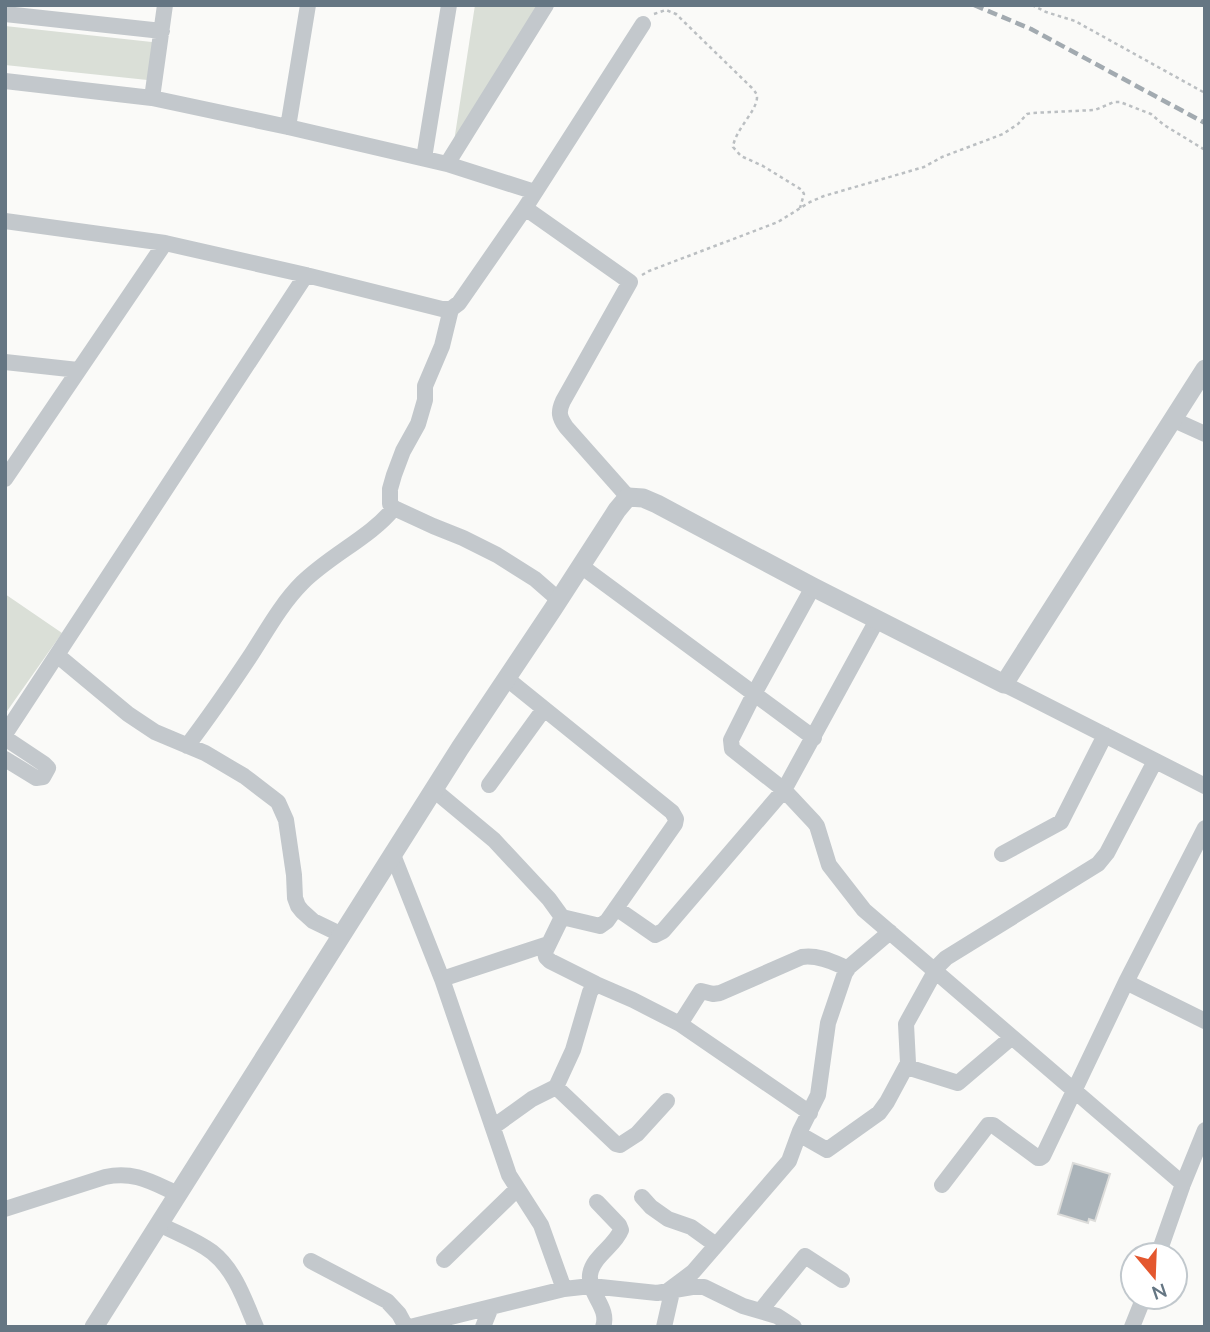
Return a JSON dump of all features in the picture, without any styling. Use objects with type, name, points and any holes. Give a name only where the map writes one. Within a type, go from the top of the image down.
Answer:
[{"type":"street","points":[[152,98],[166,5]]},
{"type":"street","points":[[288,127],[308,5]]},
{"type":"street","points":[[424,158],[449,5]]},
{"type":"street","points":[[447,164],[546,5]]},
{"type":"street","points":[[5,14],[162,32]]},
{"type":"street","points":[[559,600],[535,579],[497,555],[394,508],[389,501],[390,489],[403,452],[418,424],[425,400],[425,387],[442,346],[452,309],[459,303],[525,208],[643,24]]},
{"type":"street","points":[[5,82],[152,98],[424,158],[535,192]]},
{"type":"street","points":[[525,208],[630,282],[563,401],[559,413],[566,427],[628,497],[649,500],[877,620],[1205,786]]},
{"type":"street","points":[[5,220],[165,243],[442,309],[452,309]]},
{"type":"street","points":[[5,480],[165,243]]},
{"type":"street","points":[[5,759],[38,779],[43,778],[48,768],[5,736],[306,275]]},
{"type":"street","points":[[5,362],[78,370]]},
{"type":"street","points":[[1004,684],[1205,369]]},
{"type":"street","points":[[1174,420],[1205,434]]},
{"type":"street","points":[[94,1327],[460,748],[628,497]]},
{"type":"street","points":[[187,746],[302,583],[332,557],[383,520],[394,508]]},
{"type":"street","points":[[581,566],[814,738]]},
{"type":"street","points":[[813,587],[754,694],[731,740],[732,749],[784,790],[817,826],[831,868],[864,910],[1183,1184]]},
{"type":"street","points":[[616,908],[655,935],[661,933],[784,790],[877,620]]},
{"type":"street","points":[[57,655],[155,732],[205,753],[244,776],[278,802],[286,820],[298,905],[313,921],[342,935]]},
{"type":"street","points":[[435,790],[494,840],[549,899],[562,917],[601,926],[675,824],[675,817],[506,678]]},
{"type":"street","points":[[489,785],[544,709]]},
{"type":"street","points":[[1002,854],[1061,822],[1105,735]]},
{"type":"street","points":[[799,1134],[825,1150],[830,1149],[879,1113],[907,1067],[909,1058],[905,1024],[934,971],[946,958],[1098,863],[1107,853],[1155,761]]},
{"type":"street","points":[[942,1185],[988,1125],[993,1125],[1040,1158],[1205,828]]},
{"type":"street","points":[[393,855],[442,979],[509,1175],[541,1225],[564,1289]]},
{"type":"street","points":[[562,917],[545,953],[548,960],[680,1024],[810,1113]]},
{"type":"street","points":[[664,1327],[668,1292],[693,1272],[789,1161],[820,1088],[828,1023],[845,972],[890,932]]},
{"type":"street","points":[[442,979],[548,944]]},
{"type":"street","points":[[680,1024],[701,991],[720,993],[802,957],[826,959],[842,965],[845,972]]},
{"type":"street","points":[[1126,982],[1205,1021]]},
{"type":"street","points":[[493,1127],[532,1099],[556,1087],[573,1050],[590,992],[596,984]]},
{"type":"street","points":[[907,1067],[958,1083],[1012,1038]]},
{"type":"street","points":[[556,1087],[620,1145],[641,1130],[667,1101]]},
{"type":"street","points":[[1163,1241],[1205,1130]]},
{"type":"street","points":[[5,1209],[120,1174],[147,1180],[178,1194]]},
{"type":"street","points":[[444,1260],[517,1189]]},
{"type":"street","points":[[642,1197],[668,1219],[691,1227],[716,1245]]},
{"type":"street","points":[[597,1202],[621,1230],[593,1266],[590,1274],[591,1286],[604,1312],[603,1327]]},
{"type":"street","points":[[159,1224],[213,1253],[228,1269],[256,1327]]},
{"type":"street","points":[[761,1310],[805,1256],[842,1280]]},
{"type":"street","points":[[311,1261],[387,1301],[408,1327],[564,1289],[591,1286],[668,1292],[704,1287],[743,1306],[777,1316],[794,1327]]},
{"type":"street","points":[[483,1326],[491,1307]]},
{"type":"path","points":[[1032,5],[1075,22],[1205,93]]},
{"type":"path","points":[[643,24],[660,11],[676,14],[752,88],[757,100],[735,137],[733,147],[741,156],[802,190],[804,194],[800,208]]},
{"type":"path","points":[[630,282],[649,271],[778,222],[824,196],[924,167],[942,157],[1003,134],[1027,114],[1095,110],[1120,102],[1151,114],[1205,150]]},
{"type":"shaded area","points":[[475,5],[547,5],[453,148]]},
{"type":"shaded area","points":[[5,26],[161,43],[157,81],[5,65]]},
{"type":"shaded area","points":[[5,594],[62,633],[5,714]]},
{"type":"building","points":[[1073,1163],[1110,1174],[1095,1221],[1089,1219],[1088,1223],[1058,1214]]},
{"type":"railway","points":[[974,5],[1031,29],[1205,123]]}]
